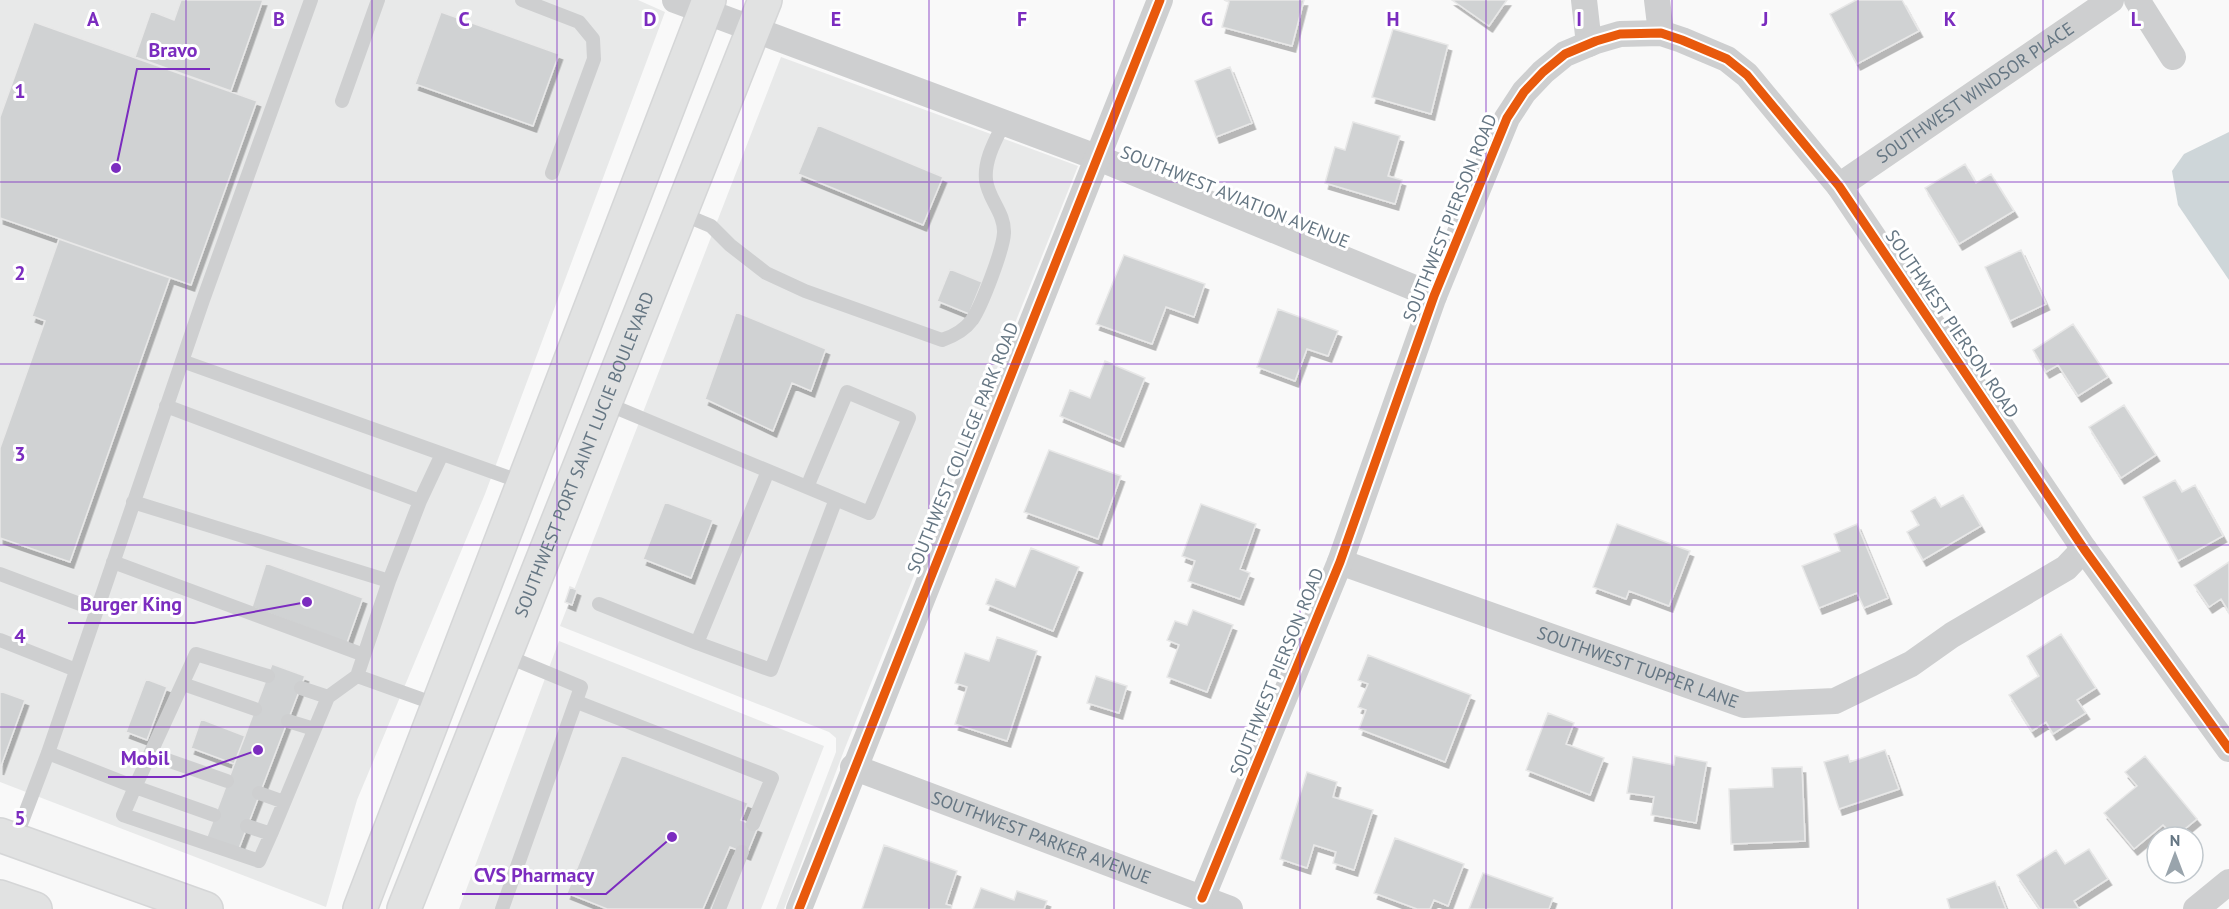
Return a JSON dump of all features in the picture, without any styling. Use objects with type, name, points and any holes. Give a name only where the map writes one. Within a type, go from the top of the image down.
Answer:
[{"type":"main road","name":"SOUTHWEST PORT SAINT LUCIE BOULEVARD","points":[[404,909],[765,0]]},
{"type":"main road","points":[[360,909],[707,6]]},
{"type":"main road","points":[[7,838],[206,909]]},
{"type":"main road","points":[[0,897],[35,909]]},
{"type":"street","name":"SOUTHWEST AVIATION AVENUE","points":[[675,0],[707,6],[753,31],[1096,157],[1434,296]]},
{"type":"street","name":"SOUTHWEST COLLEGE PARK ROAD","points":[[799,909],[853,767],[1160,0]]},
{"type":"street","points":[[1584,0],[1589,44]]},
{"type":"street","points":[[1657,0],[1660,33]]},
{"type":"street","name":"SOUTHWEST WINDSOR PLACE","points":[[1839,186],[2111,0]]},
{"type":"street","points":[[2137,0],[2173,57]]},
{"type":"street","name":"SOUTHWEST PIERSON ROAD","points":[[1202,898],[1340,562],[1434,296],[1507,118],[1524,92],[1565,54],[1620,34],[1660,33],[1718,54],[1748,75],[1839,186],[2084,549],[2229,749]]},
{"type":"street","name":"SOUTHWEST TUPPER LANE","points":[[1340,562],[1744,705],[1835,701],[1911,664],[1952,635],[2066,568],[2084,549]]},
{"type":"street","name":"SOUTHWEST PARKER AVENUE","points":[[853,767],[1230,909]]},
{"type":"street","points":[[2196,909],[2229,882]]},
{"type":"lane","points":[[7,838],[48,753],[166,406],[311,0]]},
{"type":"lane","points":[[342,100],[378,0]]},
{"type":"lane","points":[[522,0],[579,22],[593,39],[594,59],[552,173]]},
{"type":"lane","points":[[680,213],[711,226],[730,245],[766,273],[805,291],[942,340],[957,335],[972,320],[993,270],[1004,233],[1001,216],[992,201],[986,180],[988,158],[1004,123]]},
{"type":"lane","points":[[182,361],[524,483]]},
{"type":"lane","points":[[605,403],[869,513],[909,417],[847,392],[807,487]]},
{"type":"lane","points":[[166,406],[420,501]]},
{"type":"lane","points":[[268,676],[196,654],[123,814],[259,861],[328,697],[357,676],[389,581],[420,501],[442,454]]},
{"type":"lane","points":[[697,643],[768,471]]},
{"type":"lane","points":[[599,604],[771,670],[836,499]]},
{"type":"lane","points":[[133,502],[389,581]]},
{"type":"lane","points":[[113,562],[364,655]]},
{"type":"lane","points":[[0,574],[96,610]]},
{"type":"lane","points":[[0,640],[76,670]]},
{"type":"lane","points":[[502,909],[581,687],[504,654]]},
{"type":"lane","points":[[357,676],[438,705]]},
{"type":"lane","points":[[183,684],[255,709]]},
{"type":"lane","points":[[301,688],[328,697]]},
{"type":"lane","points":[[577,702],[772,778],[753,824]]},
{"type":"lane","points":[[288,721],[314,729]]},
{"type":"lane","points":[[48,753],[135,787],[214,814]]},
{"type":"lane","points":[[150,754],[227,781]]},
{"type":"lane","points":[[260,793],[284,802]]},
{"type":"lane","points":[[247,826],[271,834]]},
{"type":"lane","points":[[719,909],[742,852]]},
{"type":"shaded area","points":[[0,0],[638,0],[665,12],[485,494],[357,800],[326,907],[0,782]]},
{"type":"shaded area","points":[[781,57],[1078,166],[845,748],[784,909],[776,909],[836,752],[836,738],[829,732],[560,626]]},
{"type":"shaded area","points":[[2229,132],[2229,280],[2178,205],[2172,171],[2184,154]]},
{"type":"shaded area","points":[[559,641],[824,746],[761,909],[459,909]]},
{"type":"building","points":[[181,0],[263,0],[231,91],[135,57],[151,11],[174,20]]},
{"type":"building","points":[[1224,0],[1304,0],[1292,46],[1222,27],[1229,2]]},
{"type":"building","points":[[1452,0],[1507,0],[1489,26]]},
{"type":"building","points":[[1856,0],[1902,0],[1919,31],[1857,64],[1830,14]]},
{"type":"building","points":[[441,12],[559,54],[533,126],[415,84]]},
{"type":"building","points":[[34,22],[257,101],[191,285],[0,218],[0,117]]},
{"type":"building","points":[[1393,29],[1448,45],[1431,114],[1372,97]]},
{"type":"building","points":[[1230,67],[1252,123],[1216,137],[1195,81]]},
{"type":"building","points":[[1353,122],[1400,136],[1388,176],[1402,180],[1395,204],[1325,183],[1335,147],[1345,150]]},
{"type":"building","points":[[818,125],[943,177],[923,225],[798,174]]},
{"type":"building","points":[[1965,164],[1976,183],[1991,174],[2014,211],[1959,244],[1925,188]]},
{"type":"building","points":[[59,239],[170,278],[70,562],[0,538],[0,448],[45,321],[32,316]]},
{"type":"building","points":[[2021,250],[2046,304],[2010,321],[1985,267]]},
{"type":"building","points":[[1124,255],[1205,284],[1194,317],[1166,307],[1152,344],[1096,324]]},
{"type":"building","points":[[950,269],[982,282],[969,314],[937,301]]},
{"type":"building","points":[[1278,309],[1338,331],[1328,356],[1307,349],[1295,381],[1257,367]]},
{"type":"building","points":[[736,312],[826,349],[811,391],[792,383],[773,431],[705,399]]},
{"type":"building","points":[[2073,324],[2108,377],[2078,396],[2058,365],[2046,372],[2033,350]]},
{"type":"building","points":[[1105,361],[1145,378],[1120,441],[1060,416],[1070,390],[1090,398]]},
{"type":"building","points":[[2124,405],[2156,455],[2121,478],[2089,427]]},
{"type":"building","points":[[1049,450],[1121,476],[1098,539],[1024,512]]},
{"type":"building","points":[[2175,480],[2182,492],[2195,485],[2223,536],[2178,561],[2143,497]]},
{"type":"building","points":[[1963,495],[1981,526],[1923,560],[1907,532],[1919,525],[1911,511],[1935,497],[1941,507]]},
{"type":"building","points":[[665,502],[713,520],[691,578],[643,559]]},
{"type":"building","points":[[1201,504],[1256,524],[1240,569],[1250,573],[1240,599],[1188,581],[1195,561],[1182,556]]},
{"type":"building","points":[[1617,524],[1690,551],[1669,606],[1629,591],[1626,599],[1593,587]]},
{"type":"building","points":[[1857,524],[1888,598],[1864,608],[1857,593],[1819,608],[1802,566],[1840,551],[1834,534]]},
{"type":"building","points":[[1031,548],[1079,567],[1053,631],[986,604],[996,579],[1015,587]]},
{"type":"building","points":[[2229,562],[2229,612],[2221,599],[2209,607],[2194,585]]},
{"type":"building","points":[[266,563],[363,598],[347,643],[252,607]]},
{"type":"building","points":[[570,587],[577,590],[572,605],[565,602]]},
{"type":"building","points":[[1193,610],[1233,625],[1207,692],[1167,677],[1179,645],[1167,640],[1175,621],[1187,625]]},
{"type":"building","points":[[2061,634],[2096,688],[2077,700],[2086,713],[2053,734],[2046,722],[2032,731],[2009,695],[2039,676],[2027,656]]},
{"type":"building","points":[[997,637],[1037,651],[1007,741],[955,724],[967,687],[955,683],[965,653],[989,661]]},
{"type":"building","points":[[1368,655],[1471,695],[1445,762],[1359,729],[1366,710],[1358,707],[1368,684],[1358,680]]},
{"type":"building","points":[[272,664],[305,676],[238,851],[206,839]]},
{"type":"building","points":[[1096,676],[1127,686],[1119,713],[1087,703]]},
{"type":"building","points":[[146,679],[167,687],[147,740],[126,732]]},
{"type":"building","points":[[0,691],[25,700],[0,769]]},
{"type":"building","points":[[1548,713],[1574,723],[1566,744],[1604,758],[1590,795],[1526,770]]},
{"type":"building","points":[[201,719],[245,736],[234,764],[191,748]]},
{"type":"building","points":[[1885,750],[1899,789],[1839,809],[1824,762],[1848,755],[1850,762]]},
{"type":"building","points":[[622,755],[748,803],[741,820],[758,827],[747,854],[730,847],[703,909],[607,909],[567,893]]},
{"type":"building","points":[[1675,756],[1707,762],[1696,823],[1651,815],[1654,797],[1627,793],[1633,757],[1674,765]]},
{"type":"building","points":[[2145,756],[2197,819],[2190,825],[2145,825],[2145,840],[2134,849],[2104,813],[2137,786],[2125,772]]},
{"type":"building","points":[[1802,767],[1805,841],[1731,844],[1729,789],[1773,787],[1772,768]]},
{"type":"building","points":[[1307,772],[1337,782],[1333,797],[1373,810],[1354,870],[1333,863],[1336,852],[1314,845],[1307,868],[1280,859]]},
{"type":"building","points":[[1395,838],[1464,864],[1448,906],[1434,900],[1430,909],[1417,909],[1374,893]]},
{"type":"building","points":[[884,845],[957,871],[946,904],[952,906],[951,909],[862,909]]},
{"type":"building","points":[[2089,849],[2108,879],[2074,901],[2079,909],[2040,909],[2017,875],[2056,850],[2065,864]]},
{"type":"building","points":[[1483,873],[1553,898],[1549,909],[1469,909]]},
{"type":"building","points":[[1995,881],[2006,909],[1950,909],[1947,899]]},
{"type":"building","points":[[981,888],[1014,900],[1017,891],[1047,901],[1044,909],[973,909]]},
{"type":"cycle path","points":[[799,909],[1160,0]]},
{"type":"cycle path","points":[[1202,898],[1340,562],[1434,296],[1507,118],[1524,92],[1565,54],[1620,34],[1661,33],[1727,59],[1747,75],[1839,186],[2084,549],[2229,749]]},
{"type":"place","name":"Bravo","points":[[116,168]]},
{"type":"place","name":"Burger King","points":[[307,602]]},
{"type":"place","name":"Mobil","points":[[258,750]]},
{"type":"place","name":"CVS Pharmacy","points":[[672,837]]}]
